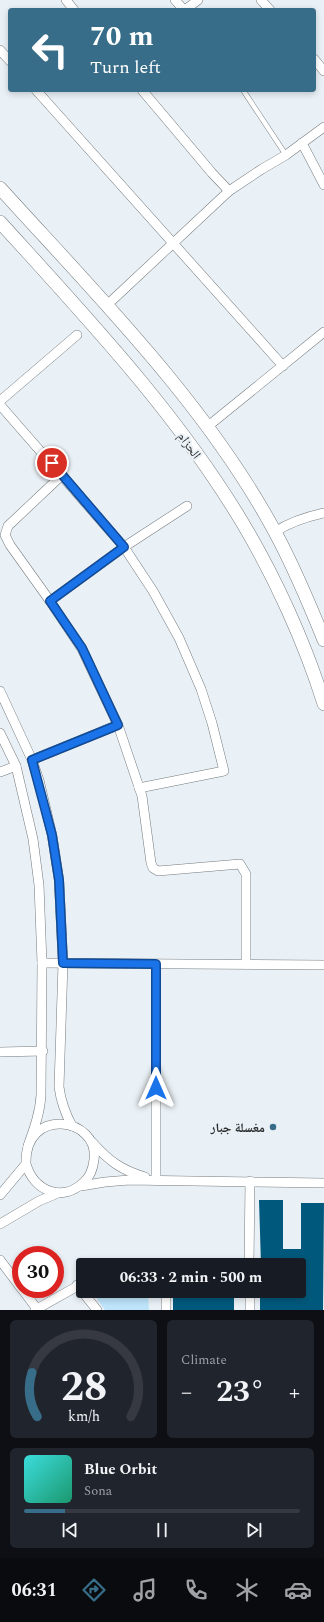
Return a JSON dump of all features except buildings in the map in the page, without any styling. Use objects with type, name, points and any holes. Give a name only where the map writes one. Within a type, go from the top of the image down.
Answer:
[{"type":"main road","points":[[0,188],[154,360],[207,427],[232,462],[275,532],[294,569],[324,640]]},
{"type":"main road","name":"الحزام","points":[[2,226],[142,382],[191,446],[221,490],[242,522],[287,609],[324,704]]},
{"type":"street","points":[[66,0],[72,8]]},
{"type":"street","points":[[175,0],[182,8]]},
{"type":"street","points":[[187,8],[198,0]]},
{"type":"street","points":[[261,0],[268,8]]},
{"type":"street","points":[[0,50],[8,59]]},
{"type":"street","points":[[316,61],[324,71]]},
{"type":"street","points":[[38,92],[282,366]]},
{"type":"street","points":[[144,92],[229,192]]},
{"type":"street","points":[[106,306],[229,192],[262,169],[286,155],[324,127]]},
{"type":"street","points":[[302,143],[324,185]]},
{"type":"street","points":[[207,427],[324,332]]},
{"type":"street","points":[[0,401],[77,335]]},
{"type":"street","points":[[0,405],[124,547],[153,591],[182,645],[208,706],[224,771],[139,788]]},
{"type":"street","points":[[62,475],[8,526],[5,535],[10,545],[82,648],[118,725],[142,796],[151,863],[153,868],[158,872],[240,864],[244,868],[246,874],[246,964]]},
{"type":"street","points":[[50,601],[124,547],[187,506]]},
{"type":"street","points":[[275,532],[287,524],[309,516],[324,513]]},
{"type":"street","points":[[0,691],[32,760],[52,835],[58,872],[63,963],[59,1087],[63,1106],[72,1126]]},
{"type":"street","points":[[32,760],[118,725]]},
{"type":"street","points":[[0,733],[16,766],[20,787],[28,812],[39,885],[42,963],[42,1051],[40,1109],[26,1155],[26,1164],[33,1180],[48,1191],[58,1192],[69,1191],[80,1186],[116,1180],[324,1183]]},
{"type":"street","points":[[0,772],[16,766]]},
{"type":"street","points":[[42,963],[324,965]]},
{"type":"street","points":[[156,964],[156,1181]]},
{"type":"street","points":[[0,1052],[42,1051]]},
{"type":"street","points":[[28,1146],[33,1136],[41,1129],[51,1125],[61,1124],[72,1126],[81,1131],[108,1159],[118,1166],[129,1172],[156,1181]]},
{"type":"street","points":[[80,1186],[88,1178],[93,1168],[94,1157],[88,1138]]},
{"type":"street","points":[[0,1195],[26,1164]]},
{"type":"street","points":[[249,1258],[250,1181]]},
{"type":"street","points":[[0,1224],[39,1201],[58,1192]]},
{"type":"street","points":[[0,1260],[12,1275]]},
{"type":"street","points":[[29,1298],[36,1309],[76,1286]]},
{"type":"street","points":[[89,1298],[97,1310]]},
{"type":"street","points":[[166,1298],[166,1310]]},
{"type":"street","points":[[250,1298],[250,1310]]},
{"type":"lane","points":[[244,92],[286,155]]},
{"type":"shaded area","points":[[148,1298],[149,1310],[105,1310],[97,1299]]},
{"type":"place","name":"مغسلة جبار","points":[[273,1127]]},
{"type":"route","points":[[52,463],[124,547],[50,601],[82,648],[118,725],[32,760],[46,806],[59,880],[63,963],[156,964],[156,1088]]}]
